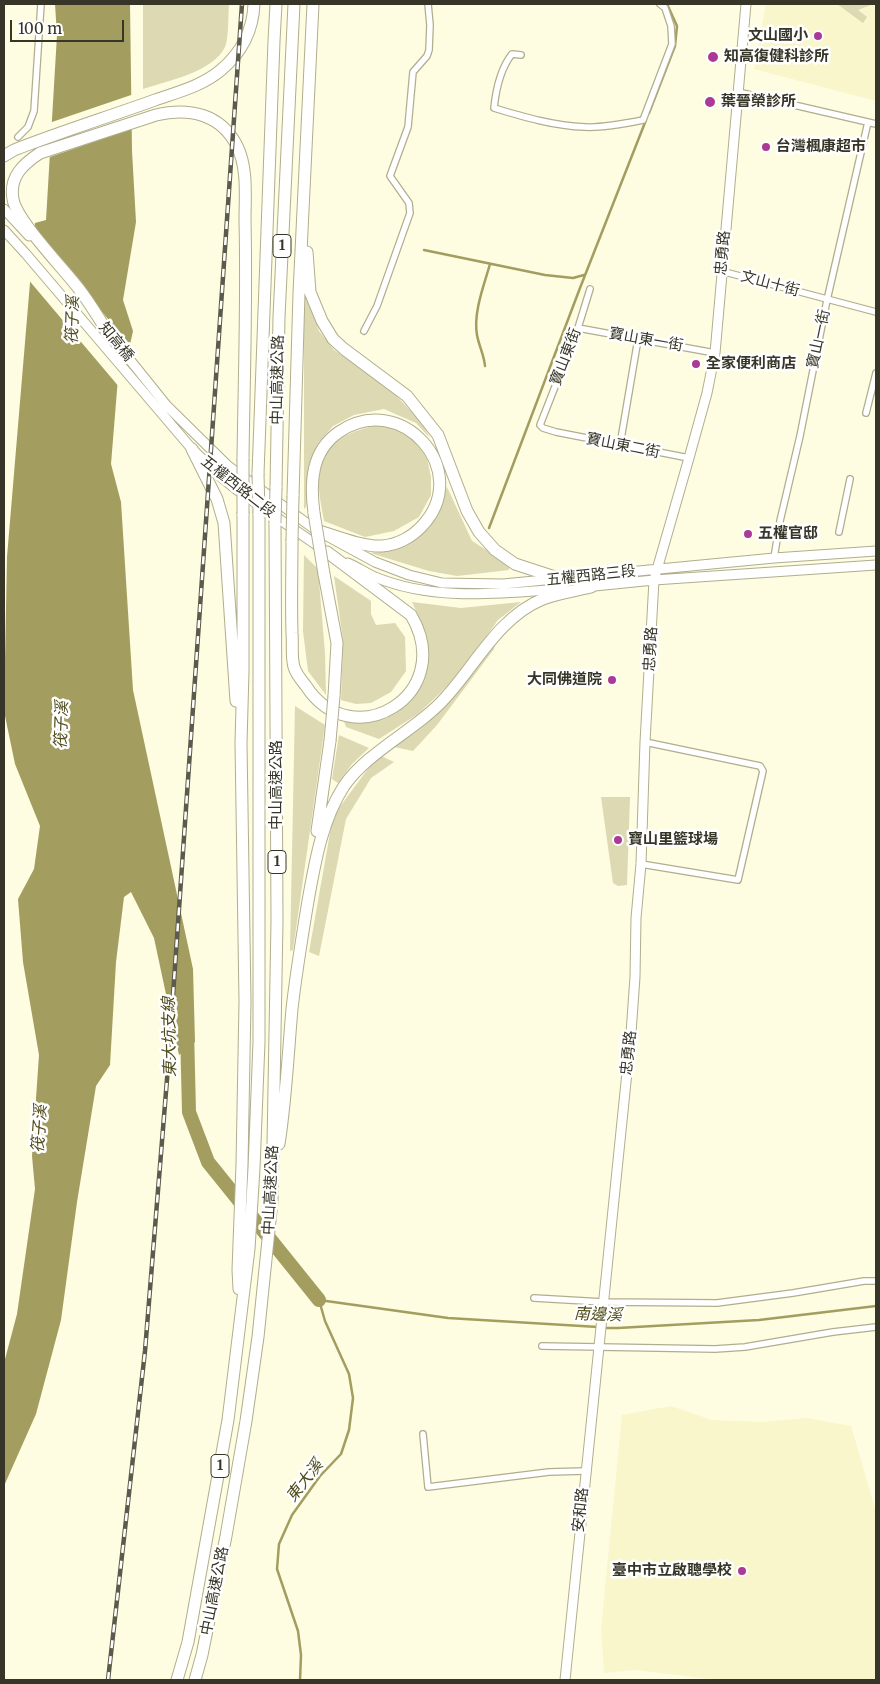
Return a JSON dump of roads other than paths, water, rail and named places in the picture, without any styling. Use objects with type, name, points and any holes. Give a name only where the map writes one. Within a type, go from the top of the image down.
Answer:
[{"type":"highway","points":[[4,156],[33,142],[199,84],[222,69],[236,53],[247,35],[254,14],[254,4]]},
{"type":"highway","name":"中山高速公路","points":[[177,1680],[188,1642],[228,1420],[249,1250],[254,1168],[259,1032],[258,474],[276,4]]},
{"type":"highway","name":"中山高速公路","points":[[195,1680],[202,1655],[226,1536],[245,1430],[258,1336],[273,1186],[277,921],[276,488],[279,317],[294,4]]},
{"type":"highway","points":[[313,4],[293,496],[293,659],[295,669],[310,693],[329,709],[353,717],[378,715],[405,699],[418,679],[423,656],[419,629],[411,615],[327,552]]},
{"type":"highway","points":[[109,334],[80,289],[25,226],[14,204],[12,190],[17,172],[40,153],[141,120],[170,111],[186,111],[201,114],[228,132],[240,154],[244,178],[246,242],[241,743],[245,1002],[238,1270],[241,1319]]},
{"type":"highway","points":[[304,202],[310,292],[322,321],[333,339],[407,396],[438,434],[468,511],[479,532],[495,550],[515,564],[561,579]]},
{"type":"highway","points":[[312,882],[317,830],[325,786],[330,741],[336,643],[324,574],[314,513],[311,491],[317,461],[330,439],[351,425],[368,421],[393,422],[415,434],[432,453],[439,477],[438,494],[430,517],[413,534],[390,545],[368,546],[316,530]]},
{"type":"highway","points":[[192,449],[218,499],[224,523],[234,682],[241,743]]},
{"type":"highway","points":[[273,1186],[284,1116],[292,1009],[298,961],[312,882],[326,823],[344,787],[352,775],[445,699],[499,630],[524,608],[545,598],[591,587]]},
{"type":"main road","name":"忠勇路","points":[[600,1343],[635,977],[636,918],[641,864],[645,742],[654,580],[689,458],[715,352],[746,4]]},
{"type":"main road","points":[[4,208],[25,226]]},
{"type":"main road","name":"知高橋","points":[[4,230],[163,408]]},
{"type":"main road","name":"知高橋","points":[[109,334],[163,408]]},
{"type":"main road","name":"五權西路二段","points":[[163,408],[192,449],[237,490],[327,552]]},
{"type":"main road","name":"五權西路二段","points":[[163,408],[228,466],[316,530]]},
{"type":"main road","name":"五權西路三段","points":[[316,530],[374,562],[409,575],[442,582],[503,584],[774,558],[876,552]]},
{"type":"main road","name":"五權西路三段","points":[[327,552],[376,577],[434,591],[463,594],[496,594],[654,580],[876,565]]},
{"type":"main road","name":"安和路","points":[[565,1680],[585,1471],[600,1343]]},
{"type":"street","points":[[18,137],[28,127],[34,111],[41,4]]},
{"type":"street","points":[[364,331],[377,306],[410,213],[408,203],[390,176],[408,127],[413,72],[427,56],[429,50],[428,4]]},
{"type":"street","points":[[521,55],[512,54],[506,62],[500,76],[494,108],[530,119],[584,127],[643,120],[672,44],[671,26],[664,5]]},
{"type":"street","points":[[738,92],[876,124]]},
{"type":"street","name":"寶山一街","points":[[774,558],[827,300],[868,122]]},
{"type":"street","name":"文山十街","points":[[721,271],[876,312]]},
{"type":"street","name":"寶山東街","points":[[540,425],[578,328],[590,289]]},
{"type":"street","name":"寶山東一街","points":[[578,328],[715,352]]},
{"type":"street","points":[[620,445],[638,339]]},
{"type":"street","points":[[866,413],[876,373]]},
{"type":"street","name":"寶山東二街","points":[[540,425],[542,428],[556,432],[689,458]]},
{"type":"street","points":[[839,532],[850,479]]},
{"type":"street","points":[[641,864],[738,880],[763,771],[760,766],[645,742]]},
{"type":"street","points":[[534,1298],[604,1302],[717,1303],[864,1281],[876,1281]]},
{"type":"street","points":[[542,1346],[600,1343],[715,1349],[745,1347],[833,1332],[876,1327]]},
{"type":"street","points":[[423,1434],[428,1487],[549,1472],[585,1471]]},
{"type":"water","name":"筏子溪","points":[[55,4],[130,4],[132,151],[136,222],[123,300],[133,331],[126,363],[118,378],[111,464],[121,502],[133,690],[193,969],[195,1042],[179,1055],[154,938],[131,892],[124,897],[116,962],[110,1065],[96,1086],[77,1202],[61,1320],[36,1414],[4,1486],[4,1363],[17,1314],[35,1189],[32,1156],[39,1055],[23,962],[18,899],[34,869],[40,826],[15,764],[4,711],[7,557],[35,223],[46,220],[57,35]]},
{"type":"waterway","points":[[649,113],[675,46],[677,26],[667,4]]},
{"type":"waterway","points":[[489,528],[646,120]]},
{"type":"waterway","points":[[424,250],[545,275],[573,278],[584,275]]},
{"type":"waterway","points":[[485,366],[477,335],[476,318],[490,264]]},
{"type":"waterway","name":"東大坑支線","points":[[187,1030],[189,1112],[208,1162],[319,1300]]},
{"type":"waterway","name":"東大溪","points":[[300,1680],[301,1655],[298,1631],[277,1569],[279,1544],[292,1515],[320,1476],[341,1454],[349,1430],[353,1398],[349,1374],[325,1321],[319,1300],[448,1318],[598,1327]]},
{"type":"waterway","name":"南邊溪","points":[[604,1328],[759,1320],[876,1306]]},
{"type":"railway","points":[[108,1680],[145,1351],[168,1067],[242,4]]},
{"type":"place","name":"文山國小","points":[[818,36]]},
{"type":"place","name":"知高復健科診所","points":[[713,57]]},
{"type":"place","name":"葉晉榮診所","points":[[710,102]]},
{"type":"place","name":"台灣楓康超市","points":[[766,147]]},
{"type":"place","name":"全家便利商店","points":[[696,364]]},
{"type":"place","name":"五權官邸","points":[[748,534]]},
{"type":"place","name":"大同佛道院","points":[[612,680]]},
{"type":"place","name":"寶山里籃球場","points":[[618,840]]},
{"type":"place","name":"臺中市立啟聰學校","points":[[742,1571]]}]
